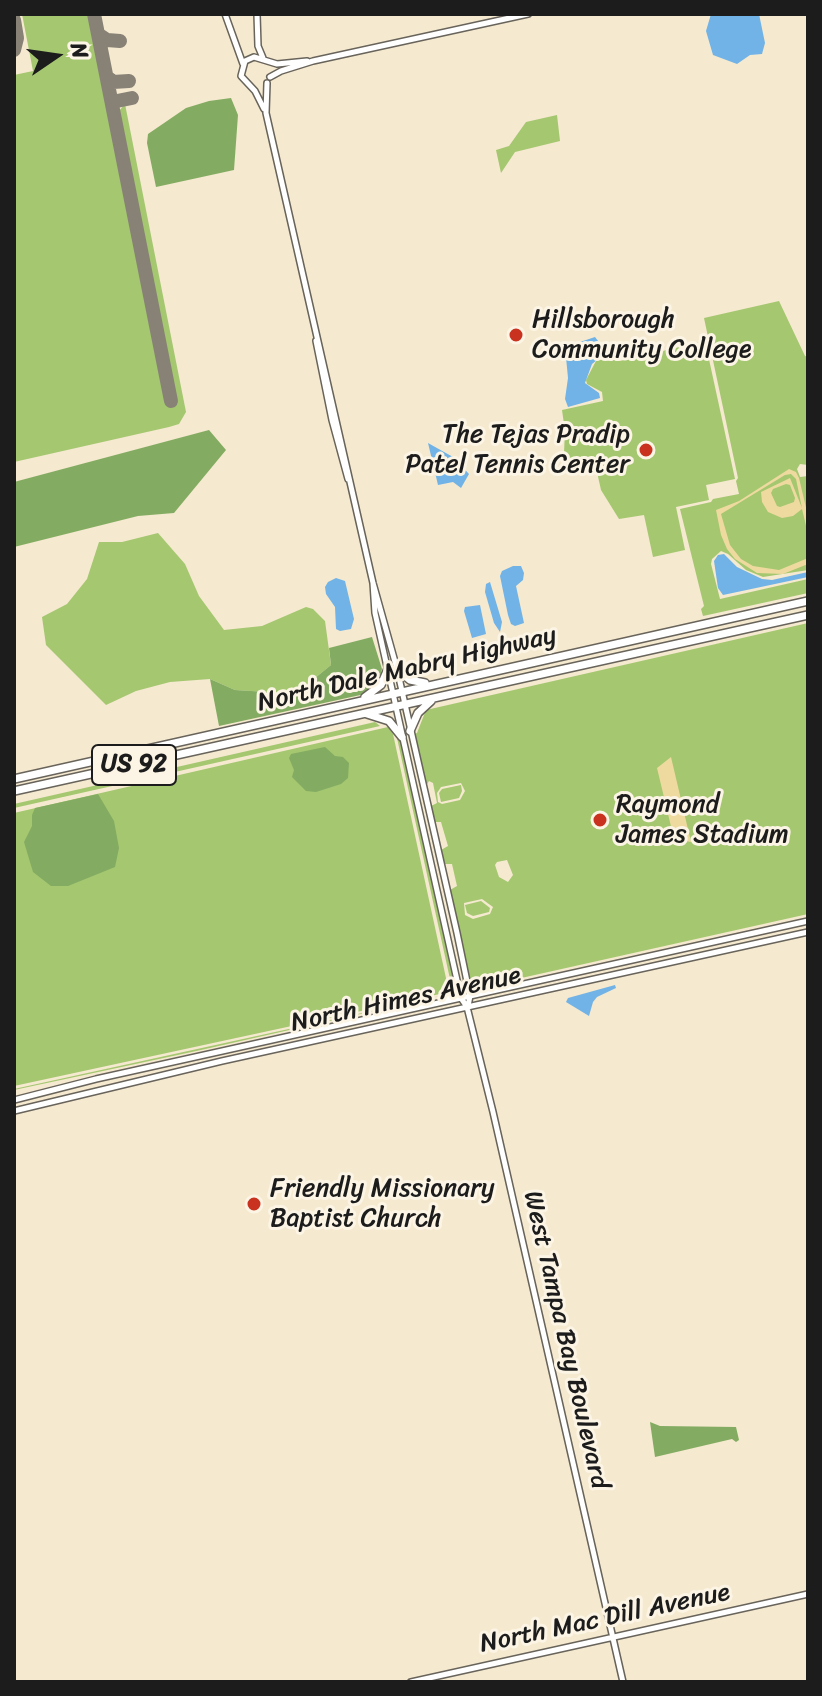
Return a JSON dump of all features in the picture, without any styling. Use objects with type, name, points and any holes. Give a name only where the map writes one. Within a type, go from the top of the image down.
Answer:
[{"type":"main road","name":"North Dale Mabry Highway","points":[[14,779],[808,601]]},
{"type":"main road","name":"North Dale Mabry Highway","points":[[14,791],[808,615]]},
{"type":"main road","points":[[718,621],[721,634]]},
{"type":"main road","points":[[359,700],[381,685],[388,669]]},
{"type":"main road","points":[[397,669],[410,680],[431,684]]},
{"type":"main road","points":[[410,731],[418,713],[434,698]]},
{"type":"main road","points":[[365,714],[389,721],[402,737]]},
{"type":"main road","points":[[127,753],[130,766]]},
{"type":"street","points":[[225,14],[243,64],[243,79],[252,87],[260,87],[281,71],[313,61],[528,14]]},
{"type":"street","points":[[257,14],[258,46],[271,69],[269,80]]},
{"type":"street","points":[[243,64],[251,58],[280,64],[313,61]]},
{"type":"street","name":"West Tampa Bay Boulevard","points":[[266,113],[269,80]]},
{"type":"street","name":"West Tampa Bay Boulevard","points":[[252,87],[266,113],[373,583],[397,669],[457,933],[470,996],[467,1007]]},
{"type":"street","name":"West Tampa Bay Boulevard","points":[[373,583],[375,613],[461,998],[467,1007],[623,1682]]},
{"type":"street","points":[[412,781],[422,779]]},
{"type":"street","points":[[416,799],[426,797]]},
{"type":"street","points":[[429,855],[438,852]]},
{"type":"street","name":"North Himes Avenue","points":[[14,1100],[808,921]]},
{"type":"street","name":"North Himes Avenue","points":[[14,1111],[196,1067],[808,932]]},
{"type":"street","points":[[447,935],[457,933]]},
{"type":"street","points":[[444,1002],[455,989],[456,973]]},
{"type":"street","points":[[194,1057],[196,1067]]},
{"type":"street","name":"North Mac Dill Avenue","points":[[411,1682],[808,1594]]},
{"type":"green space","points":[[22,14],[89,14],[167,403],[176,401],[119,111],[125,104],[186,412],[179,424],[169,427],[14,462],[14,75],[33,71]]},
{"type":"green space","points":[[231,98],[238,115],[234,170],[156,187],[148,134],[186,108]]},
{"type":"green space","points":[[557,115],[560,141],[515,152],[501,173],[496,150],[509,146],[526,122]]},
{"type":"green space","points":[[779,301],[808,357],[808,465],[800,464],[797,469],[800,477],[808,476],[808,570],[763,577],[746,570],[721,551],[711,564],[720,599],[808,579],[808,593],[703,616],[701,609],[704,606],[680,509],[739,494],[704,318]]},
{"type":"green space","name":"The Tejas Pradip Patel Tennis Center","points":[[705,341],[735,479],[706,485],[709,500],[676,507],[685,550],[653,557],[644,515],[619,519],[601,490],[595,463],[571,468],[564,453],[562,410],[603,401],[602,392],[587,384],[586,380],[596,361],[612,357],[620,361]]},
{"type":"green space","points":[[209,430],[226,450],[174,513],[138,516],[14,547],[14,482]]},
{"type":"green space","points":[[158,533],[185,564],[199,596],[224,630],[262,626],[306,607],[313,609],[325,621],[331,665],[305,686],[284,693],[235,690],[210,679],[170,682],[136,691],[106,705],[46,645],[42,617],[67,604],[87,579],[99,542],[122,542]]},
{"type":"green space","points":[[808,623],[808,914],[472,989],[450,890],[457,886],[452,864],[444,864],[441,850],[448,846],[441,822],[435,822],[431,806],[437,803],[433,783],[429,781],[426,786],[414,734],[426,710]],"holes":[[[461,783],[465,791],[460,800],[438,802],[437,793],[441,787]],[[507,860],[513,875],[508,882],[499,877],[497,862]],[[482,899],[493,907],[490,914],[473,919],[465,915],[464,903]]]},
{"type":"green space","points":[[372,637],[382,669],[378,684],[365,694],[219,726],[210,679],[235,690],[284,693],[305,686],[331,665],[329,648]]},
{"type":"green space","points":[[375,722],[380,726],[14,808],[14,804]]},
{"type":"green space","points":[[388,727],[393,734],[449,992],[14,1086],[14,813]]},
{"type":"green space","points":[[397,738],[400,739],[453,973],[452,988]]},
{"type":"green space","points":[[325,747],[349,763],[348,778],[341,784],[316,792],[306,791],[292,777],[294,770],[289,758],[291,754]]},
{"type":"green space","points":[[461,785],[459,798],[441,802],[439,793],[442,789]]},
{"type":"green space","points":[[98,794],[114,821],[119,848],[115,867],[68,886],[51,886],[33,872],[24,842],[32,826],[35,808]]},
{"type":"green space","points":[[481,901],[490,908],[489,912],[473,916],[467,913],[465,905]]},
{"type":"green space","points":[[449,994],[201,1050],[14,1090],[14,1089]]},
{"type":"green space","points":[[650,1422],[660,1426],[736,1427],[739,1440],[655,1457]]},
{"type":"sand","points":[[789,469],[796,472],[808,516],[808,534],[802,509],[793,516],[782,518],[768,512],[762,502],[761,492],[790,478],[802,508],[796,479],[791,474],[721,514],[730,545],[741,559],[753,566],[779,570],[808,558],[808,564],[783,574],[757,573],[735,559],[721,535],[716,510],[739,501]],"holes":[[[790,485],[794,502],[777,506],[771,493],[773,489]]]},
{"type":"sand","points":[[671,757],[691,842],[674,839],[657,768]]},
{"type":"water","points":[[711,14],[759,14],[765,43],[762,54],[750,55],[737,64],[713,55],[706,31]]},
{"type":"water","points":[[595,337],[602,346],[603,355],[592,364],[585,383],[599,393],[600,398],[568,407],[565,399],[568,378],[565,347]]},
{"type":"water","points":[[428,443],[453,457],[469,474],[461,488],[453,482],[438,485]]},
{"type":"water","points":[[724,554],[737,567],[762,579],[772,580],[808,572],[808,577],[723,595],[718,588],[714,561],[718,555]]},
{"type":"water","points":[[521,566],[524,573],[523,580],[516,586],[524,623],[515,626],[508,615],[500,576],[502,571]]},
{"type":"water","points":[[336,578],[345,581],[354,619],[351,629],[336,629],[335,607],[325,587]]},
{"type":"water","points":[[490,582],[502,622],[500,632],[494,623],[485,592],[486,584]]},
{"type":"water","points":[[480,605],[486,634],[472,638],[464,611],[465,607]]},
{"type":"water","points":[[615,985],[616,988],[597,997],[589,1016],[566,1002],[568,998]]},
{"type":"taxiway","points":[[94,14],[171,401]]},
{"type":"taxiway","points":[[14,20],[17,38],[14,50]]},
{"type":"taxiway","points":[[98,34],[107,40],[120,41]]},
{"type":"taxiway","points":[[107,77],[113,82],[129,81]]},
{"type":"taxiway","points":[[112,102],[132,98]]},
{"type":"place","name":"Hillsborough Community College","points":[[516,335]]},
{"type":"place","name":"The Tejas Pradip Patel Tennis Center","points":[[646,450]]},
{"type":"place","name":"Raymond James Stadium","points":[[600,820]]},
{"type":"place","name":"Friendly Missionary Baptist Church","points":[[254,1204]]}]
